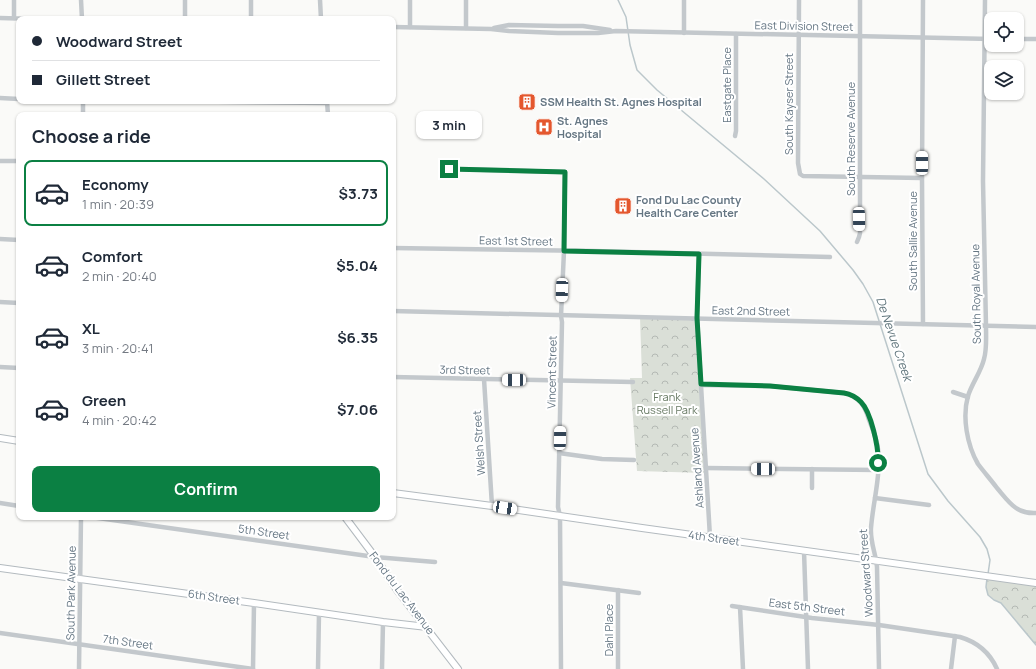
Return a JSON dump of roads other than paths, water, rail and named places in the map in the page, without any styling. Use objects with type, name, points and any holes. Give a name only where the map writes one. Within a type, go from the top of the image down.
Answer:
[{"type":"street","points":[[0,18],[14,18],[14,0]]},
{"type":"street","points":[[81,0],[82,16]]},
{"type":"street","points":[[185,0],[185,16]]},
{"type":"street","points":[[250,0],[251,16]]},
{"type":"street","points":[[320,0],[321,16]]},
{"type":"street","points":[[410,0],[410,27]]},
{"type":"street","points":[[466,0],[466,28]]},
{"type":"street","points":[[684,0],[684,33]]},
{"type":"street","name":"South Kayser Street","points":[[799,0],[798,163],[800,174],[803,176],[859,177]]},
{"type":"street","name":"South Reserve Avenue","points":[[857,242],[860,232],[860,0]]},
{"type":"street","name":"South Sallie Avenue","points":[[923,0],[923,324]]},
{"type":"street","name":"South Royal Avenue","points":[[985,0],[985,12]]},
{"type":"street","name":"East Division Street","points":[[396,27],[491,28],[510,25],[577,26],[624,32],[984,38]]},
{"type":"street","name":"Eastgate Place","points":[[735,136],[736,34]]},
{"type":"street","points":[[1024,39],[1036,39]]},
{"type":"street","name":"South Royal Avenue","points":[[985,52],[983,181],[986,326],[985,352],[984,359],[968,397],[965,414],[966,429],[968,439],[977,462],[983,470],[1013,506],[1024,512],[1036,513]]},
{"type":"street","points":[[0,98],[16,99]]},
{"type":"street","points":[[0,161],[16,162]]},
{"type":"street","name":"Vincent Street","points":[[449,169],[565,172],[558,507],[560,516],[561,669]]},
{"type":"street","points":[[859,177],[922,178]]},
{"type":"street","points":[[0,239],[16,240]]},
{"type":"street","name":"East 1st Street","points":[[396,248],[830,257]]},
{"type":"street","name":"Ashland Avenue","points":[[699,254],[697,318],[710,538]]},
{"type":"street","points":[[0,302],[16,302]]},
{"type":"street","name":"East 2nd Street","points":[[396,312],[1036,327]]},
{"type":"street","points":[[0,367],[16,368]]},
{"type":"street","name":"3rd Street","points":[[396,377],[633,382]]},
{"type":"street","name":"Welsh Street","points":[[484,380],[492,506]]},
{"type":"street","name":"Woodward Street","points":[[701,384],[770,386],[844,393],[860,401],[864,406],[873,429],[878,448],[876,498],[871,529],[873,552],[876,560],[879,625],[879,669]]},
{"type":"street","points":[[953,392],[968,397]]},
{"type":"street","points":[[0,438],[16,441]]},
{"type":"street","points":[[559,453],[602,459],[634,460]]},
{"type":"street","points":[[706,468],[878,470]]},
{"type":"street","points":[[812,470],[812,488]]},
{"type":"street","name":"4th Street","points":[[396,493],[1036,583]]},
{"type":"street","points":[[876,498],[929,505]]},
{"type":"street","points":[[0,503],[16,506]]},
{"type":"street","name":"South Park Avenue","points":[[79,669],[81,520]]},
{"type":"street","name":"5th Street","points":[[112,520],[375,557],[436,562]]},
{"type":"street","name":"Fond du Lac Avenue","points":[[347,520],[397,590],[458,669]]},
{"type":"street","points":[[804,551],[808,669]]},
{"type":"street","name":"6th Street","points":[[0,568],[427,627]]},
{"type":"street","points":[[561,583],[639,593]]},
{"type":"street","name":"Dahl Place","points":[[618,590],[618,669]]},
{"type":"street","points":[[253,669],[254,603]]},
{"type":"street","name":"East 5th Street","points":[[732,606],[955,636],[969,640],[982,649],[991,658],[997,669]]},
{"type":"street","points":[[740,607],[743,669]]},
{"type":"street","points":[[318,669],[319,613]]},
{"type":"street","points":[[382,669],[383,622]]},
{"type":"street","name":"7th Street","points":[[0,633],[253,669]]},
{"type":"street","points":[[950,669],[955,636]]},
{"type":"waterway","name":"De Nevue Creek","points":[[618,0],[626,17],[630,45],[637,70],[657,90],[764,179],[820,231],[863,284],[873,302],[928,474],[948,501],[980,537],[987,549],[990,560],[988,574]]},
{"type":"waterway","name":"De Nevue Creek","points":[[987,578],[986,587],[988,595],[1001,603],[1036,645]]},
{"type":"place","name":"SSM Health St. Agnes Hospital","points":[[527,102]]},
{"type":"place","name":"St. Agnes Hospital","points":[[544,127]]},
{"type":"place","name":"Fond Du Lac County Health Care Center","points":[[623,206]]},
{"type":"park label","name":"Frank Russell Park","points":[[667,403]]}]
